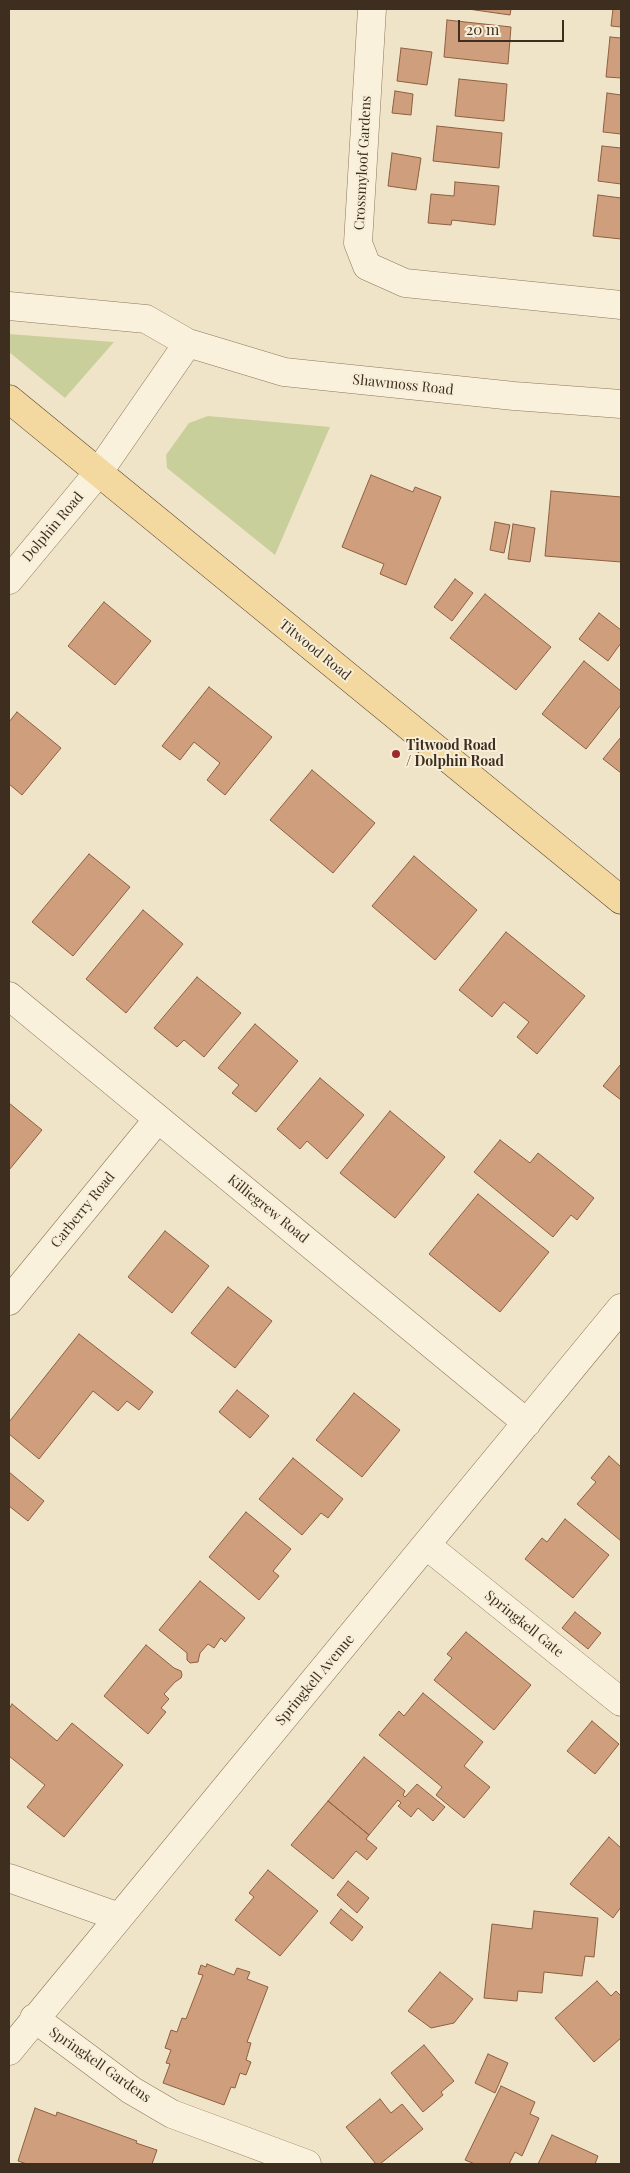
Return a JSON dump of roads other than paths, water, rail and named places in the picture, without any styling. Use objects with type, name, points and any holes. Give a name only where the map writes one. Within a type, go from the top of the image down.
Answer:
[{"type":"main road","name":"Titwood Road","points":[[9,399],[621,900]]},
{"type":"street","name":"Crossmyloof Gardens","points":[[372,9],[358,243],[367,266],[405,283],[621,305]]},
{"type":"street","name":"Shawmoss Road","points":[[9,306],[146,319],[188,343],[284,372],[514,396],[621,404]]},
{"type":"street","points":[[98,473],[188,343]]},
{"type":"street","name":"Dolphin Road","points":[[9,580],[98,473]]},
{"type":"street","name":"Killiegrew Road","points":[[9,996],[527,1422]]},
{"type":"street","name":"Carberry Road","points":[[9,1301],[158,1119]]},
{"type":"street","name":"Springkell Avenue","points":[[9,2051],[34,2018],[621,1308]]},
{"type":"street","name":"Springkell Gate","points":[[426,1545],[621,1702]]},
{"type":"street","points":[[9,1878],[119,1917]]},
{"type":"street","name":"Springkell Gardens","points":[[34,2018],[131,2090],[172,2114],[307,2164]]},
{"type":"place","name":"Titwood Road / Dolphin Road","points":[[396,754]]}]
